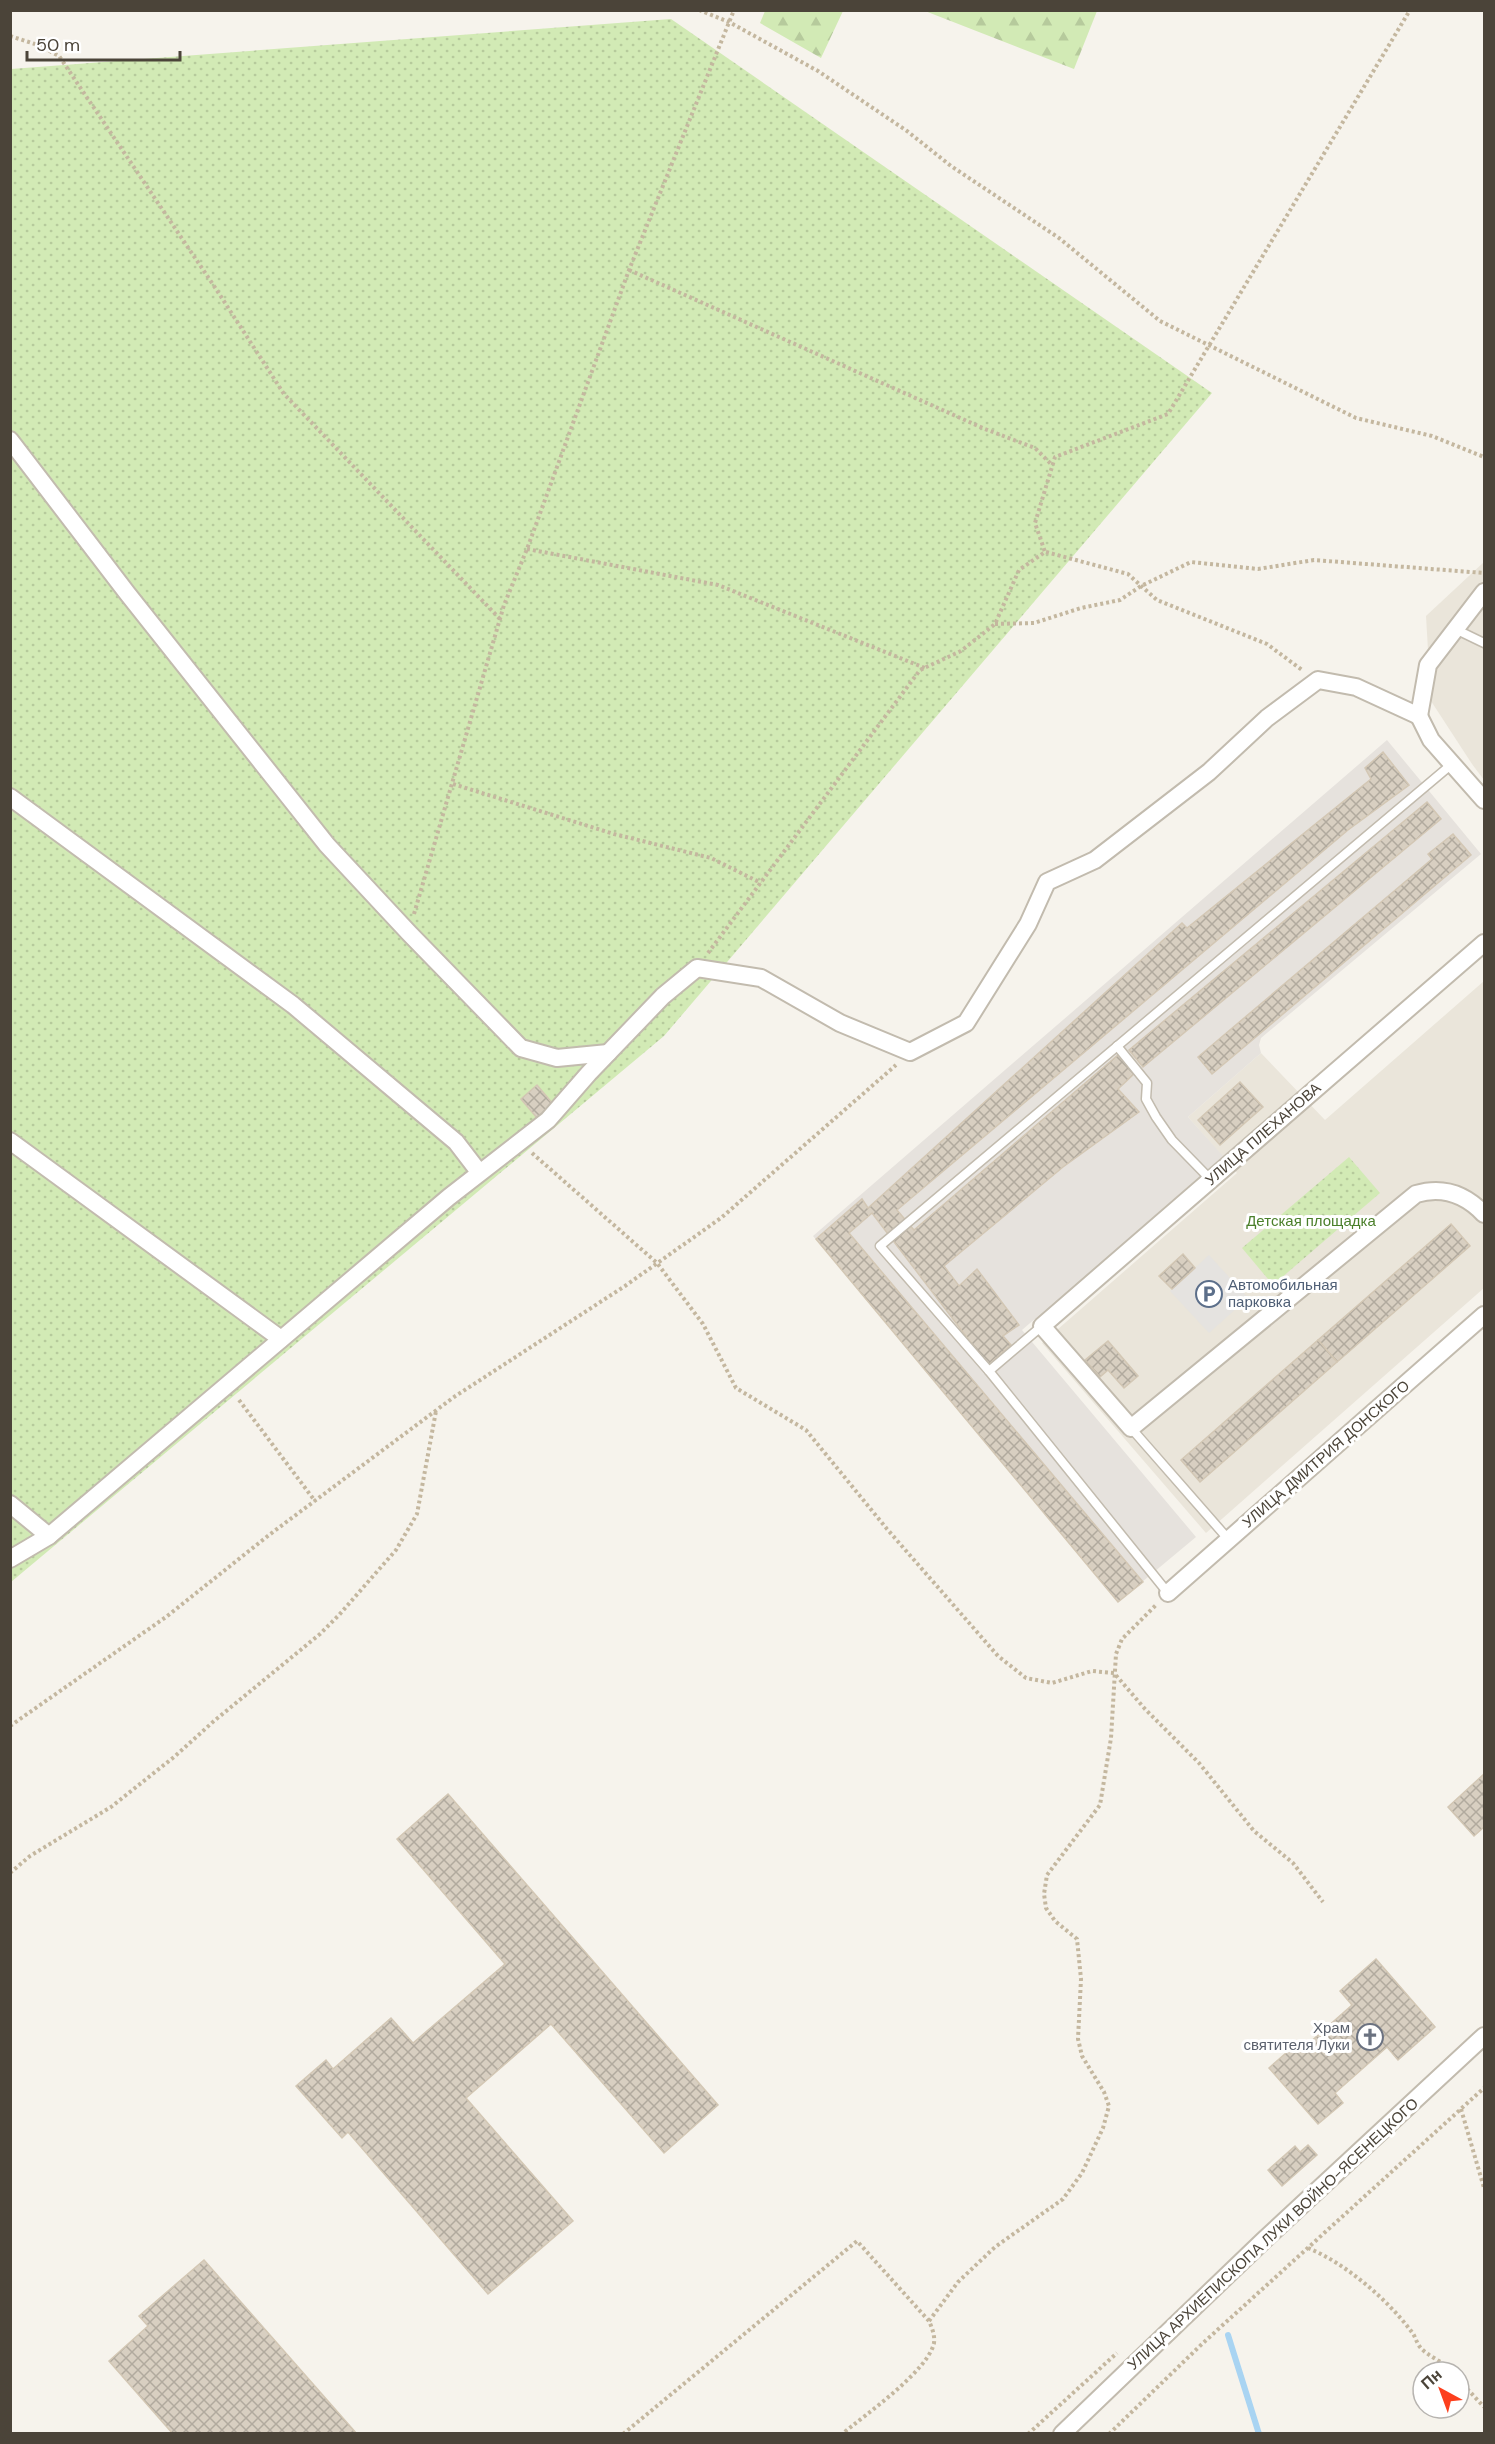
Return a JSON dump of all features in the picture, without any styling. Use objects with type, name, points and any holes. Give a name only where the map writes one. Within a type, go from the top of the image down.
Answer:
[{"type":"street","points":[[10,440],[127,593],[320,836],[409,933],[521,1048],[557,1059],[608,1053]]},
{"type":"street","points":[[1485,592],[1454,628],[1428,665],[1419,716],[1431,740],[1485,800]]},
{"type":"street","points":[[10,1559],[49,1536],[479,1172],[548,1120],[663,996],[697,968],[761,978],[840,1023],[910,1052],[966,1023],[1028,924],[1047,882],[1095,860],[1209,772],[1267,718],[1318,680],[1356,687],[1419,716]]},
{"type":"street","points":[[10,797],[293,1005],[456,1142],[479,1172]]},
{"type":"street","name":"УЛИЦА ПЛЕХАНОВА","points":[[1042,1326],[1485,943]]},
{"type":"street","points":[[10,1141],[281,1339]]},
{"type":"street","points":[[1042,1326],[1131,1428],[1416,1194],[1430,1190],[1455,1194],[1471,1200],[1485,1214]]},
{"type":"street","name":"УЛИЦА ДМИТРИЯ ДОНСКОГО","points":[[1168,1593],[1485,1315]]},
{"type":"street","points":[[10,1504],[49,1536]]},
{"type":"street","name":"УЛИЦА АРХИЕПИСКОПА ЛУКИ ВОЙНО-ЯСЕНЕЦКОГО","points":[[1062,2433],[1264,2240],[1485,2036]]},
{"type":"lane","points":[[1454,628],[1485,643]]},
{"type":"lane","points":[[1168,1593],[988,1371],[880,1246],[1452,764]]},
{"type":"lane","points":[[1118,1046],[1147,1083],[1146,1099],[1172,1140],[1211,1180]]},
{"type":"lane","points":[[988,1371],[1042,1326]]},
{"type":"lane","points":[[1131,1428],[1229,1540]]},
{"type":"path","points":[[699,10],[729,22],[818,71],[907,131],[951,166],[1059,238],[1160,321],[1356,418],[1432,436],[1485,457]]},
{"type":"path","points":[[409,933],[500,620],[629,270],[734,10]]},
{"type":"path","points":[[1045,552],[1035,523],[1056,456],[1168,414],[1410,10]]},
{"type":"path","points":[[10,36],[38,45],[59,56],[284,394],[500,620]]},
{"type":"path","points":[[629,270],[974,424],[1035,448],[1052,465]]},
{"type":"path","points":[[527,549],[718,585],[926,668]]},
{"type":"path","points":[[697,968],[920,670],[961,651],[995,624],[1019,570],[1045,552],[1128,574],[1157,600],[1267,644],[1318,680]]},
{"type":"path","points":[[995,624],[1034,623],[1081,608],[1120,600],[1141,586],[1191,562],[1257,569],[1314,560],[1485,573]]},
{"type":"path","points":[[453,784],[614,834],[711,858],[761,883]]},
{"type":"path","points":[[10,1726],[166,1617],[315,1501],[436,1411],[721,1218],[910,1052]]},
{"type":"path","points":[[532,1153],[657,1263],[703,1324],[736,1388],[806,1430],[887,1529],[998,1656],[1026,1678],[1052,1683],[1092,1671],[1114,1673],[1144,1709],[1200,1764],[1254,1831],[1293,1863],[1323,1902]]},
{"type":"path","points":[[239,1400],[315,1501]]},
{"type":"path","points":[[10,1874],[30,1856],[111,1807],[174,1757],[320,1634],[339,1615],[396,1550],[417,1514],[436,1411]]},
{"type":"path","points":[[929,2321],[958,2282],[995,2247],[1063,2199],[1082,2173],[1103,2128],[1109,2106],[1104,2092],[1083,2056],[1078,2039],[1081,1979],[1077,1939],[1050,1914],[1046,1908],[1044,1894],[1047,1875],[1100,1805],[1111,1738],[1116,1654],[1122,1639],[1168,1593]]},
{"type":"path","points":[[1109,2433],[1203,2343],[1485,2088]]},
{"type":"path","points":[[1461,2109],[1485,2188]]},
{"type":"path","points":[[622,2433],[857,2241],[929,2321],[934,2343],[924,2363],[911,2377],[842,2433]]},
{"type":"path","points":[[1308,2248],[1350,2270],[1413,2332],[1420,2348],[1441,2360]]},
{"type":"path","points":[[1471,2392],[1485,2407]]},
{"type":"shaded area","points":[[1484,562],[1484,780],[1431,701],[1426,616]]},
{"type":"shaded area","points":[[1387,740],[1481,854],[1261,1038],[1259,1045],[1261,1053],[1188,1117],[1223,1156],[1022,1330],[1196,1537],[1118,1602],[813,1236]]},
{"type":"shaded area","points":[[1484,981],[1484,1288],[1206,1533],[1042,1343],[1237,1173],[1188,1117],[1261,1053],[1325,1120]]},
{"type":"shaded area","name":"Автомобильная парковка","points":[[1209,1255],[1248,1298],[1209,1333],[1170,1291]]},
{"type":"green space","points":[[765,10],[843,11],[821,58],[760,23]]},
{"type":"green space","points":[[925,11],[1097,11],[1074,69]]},
{"type":"green space","points":[[671,19],[1212,393],[664,1036],[11,1582],[11,69]]},
{"type":"green space","name":"Детская площадка","points":[[1349,1157],[1380,1193],[1273,1285],[1242,1248]]},
{"type":"building","points":[[1383,752],[1409,785],[1348,830],[897,1210],[914,1230],[1119,1054],[1134,1074],[1118,1089],[1139,1112],[1063,1167],[944,1266],[959,1286],[977,1269],[1019,1325],[1003,1336],[1011,1345],[988,1365],[872,1213],[849,1233],[1143,1582],[1118,1602],[816,1239],[862,1199],[868,1208],[1182,923],[1187,928],[1371,779],[1365,768]]},
{"type":"building","points":[[1427,802],[1441,819],[1143,1067],[1129,1050]]},
{"type":"building","points":[[1453,834],[1471,855],[1212,1074],[1198,1057],[1432,859],[1428,854]]},
{"type":"building","points":[[1240,1082],[1263,1107],[1220,1145],[1198,1120]]},
{"type":"building","points":[[537,1085],[553,1104],[537,1118],[521,1099]]},
{"type":"building","points":[[1451,1224],[1470,1246],[1337,1362],[1318,1340]]},
{"type":"building","points":[[1183,1254],[1195,1268],[1172,1289],[1159,1276]]},
{"type":"building","points":[[1318,1340],[1337,1362],[1200,1482],[1181,1460]]},
{"type":"building","points":[[1108,1341],[1138,1376],[1124,1388],[1108,1370],[1100,1377],[1085,1360]]},
{"type":"building","points":[[1484,1774],[1484,1827],[1474,1836],[1448,1807]]},
{"type":"building","points":[[448,1794],[718,2105],[664,2153],[551,2024],[466,2098],[573,2221],[488,2294],[348,2132],[342,2138],[296,2086],[326,2060],[333,2069],[391,2018],[413,2043],[505,1964],[397,1839]]},
{"type":"building","name":"Храм святителя Луки","points":[[1376,1959],[1435,2027],[1398,2060],[1387,2047],[1335,2093],[1343,2103],[1318,2124],[1269,2068],[1294,2046],[1299,2052],[1352,2005],[1340,1991]]},
{"type":"building","points":[[1308,2145],[1317,2155],[1282,2186],[1268,2170],[1295,2146],[1300,2152]]},
{"type":"building","points":[[204,2260],[357,2434],[173,2434],[109,2361],[148,2326],[139,2316]]},
{"type":"waterway","points":[[1228,2335],[1259,2434]]},
{"type":"place","name":"Автомобильная парковка","points":[[1209,1294]]},
{"type":"place","name":"Храм святителя Луки","points":[[1370,2037]]}]
